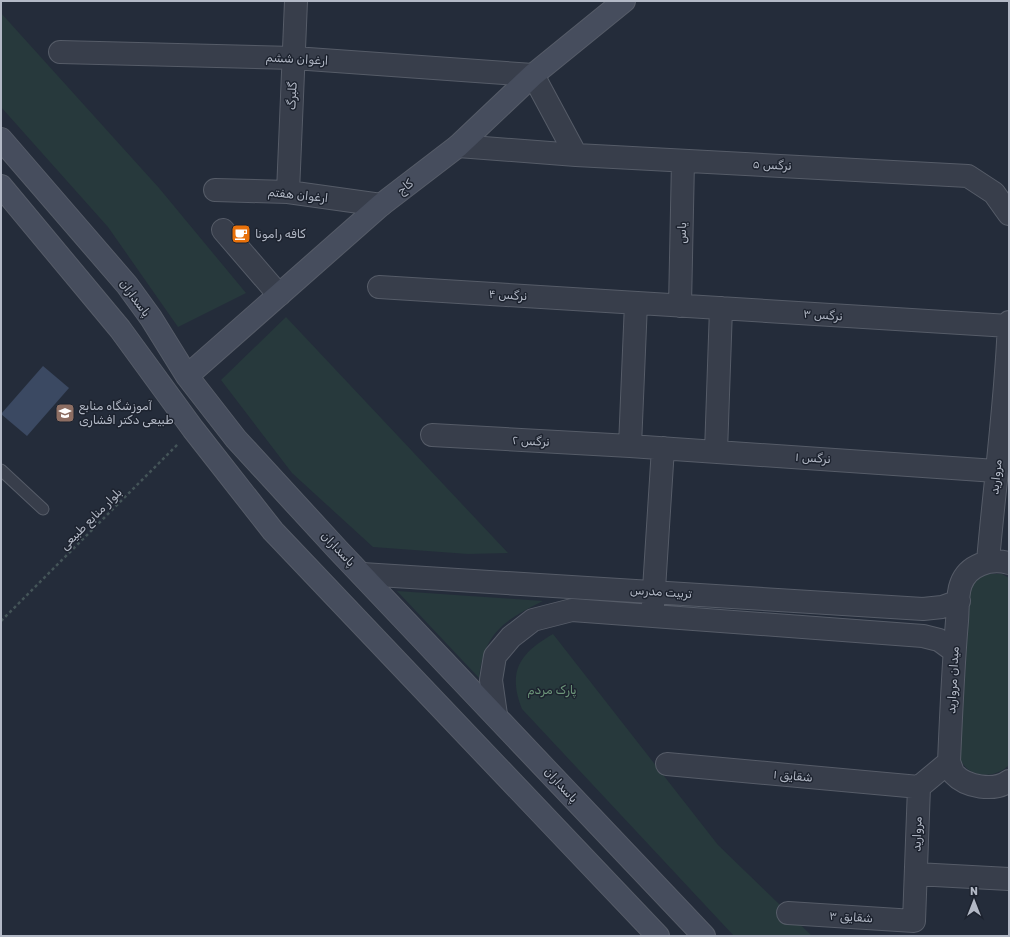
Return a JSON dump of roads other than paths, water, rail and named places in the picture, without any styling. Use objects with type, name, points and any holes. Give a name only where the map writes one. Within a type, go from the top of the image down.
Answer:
[{"type":"street","name":"گلبرگ","points":[[288,192],[296,1]]},
{"type":"street","name":"کاج","points":[[187,376],[381,205],[458,146],[533,75],[624,1]]},
{"type":"street","name":"ارغوان ششم","points":[[60,52],[294,58],[533,75]]},
{"type":"street","points":[[533,75],[576,155]]},
{"type":"street","name":"پاسداران","points":[[1,139],[127,285],[151,318],[187,376],[236,439],[704,936]]},
{"type":"street","name":"۵ نرگس","points":[[458,146],[576,155],[968,176],[994,193],[1009,214]]},
{"type":"street","name":"یاس","points":[[680,306],[683,161]]},
{"type":"street","points":[[1,186],[120,329],[193,429],[273,531],[658,936]]},
{"type":"street","name":"ارغوان هفتم","points":[[214,190],[288,192],[381,205]]},
{"type":"street","points":[[223,230],[279,295]]},
{"type":"street","name":"نرگس ۴","points":[[379,287],[636,303]]},
{"type":"street","points":[[630,446],[636,303]]},
{"type":"street","name":"نرگس ۳","points":[[636,303],[1009,326]]},
{"type":"street","points":[[716,452],[721,308]]},
{"type":"street","name":"مروارید","points":[[999,562],[996,471],[1007,405],[1009,322]]},
{"type":"street","name":"نرگس ۲","points":[[432,435],[630,446]]},
{"type":"street","name":"نرگس ۱","points":[[630,446],[996,471]]},
{"type":"street","points":[[653,616],[664,448]]},
{"type":"street","name":"میدان مروارید","points":[[949,762],[954,651],[960,585],[967,574],[976,566],[999,562]]},
{"type":"street","name":"تربیت مدرس","points":[[362,574],[654,591],[923,609],[942,607],[959,601]]},
{"type":"street","name":"تربیت مدرس","points":[[496,715],[490,680],[495,656],[511,637],[533,620],[572,610],[923,636],[939,640],[954,651]]},
{"type":"street","points":[[919,787],[949,762],[954,773],[963,780],[973,784],[995,787],[1009,781]]},
{"type":"street","name":"شقایق ۱","points":[[667,764],[919,787]]},
{"type":"street","name":"مروارید","points":[[914,921],[919,787]]},
{"type":"street","points":[[574,848],[600,827]]},
{"type":"street","points":[[916,874],[1009,879]]},
{"type":"street","name":"شقایق ۳","points":[[788,913],[914,921]]},
{"type":"lane","points":[[1,470],[43,509]]},
{"type":"water","points":[[43,366],[69,388],[27,436],[1,414]]},
{"type":"place","name":"کافه رامونا","points":[[241,234]]},
{"type":"place","name":"آموزشگاه منابع طبیعی دکتر افشاری","points":[[65,413]]},
{"type":"park label","name":"پارک مردم","points":[[552,690]]}]
